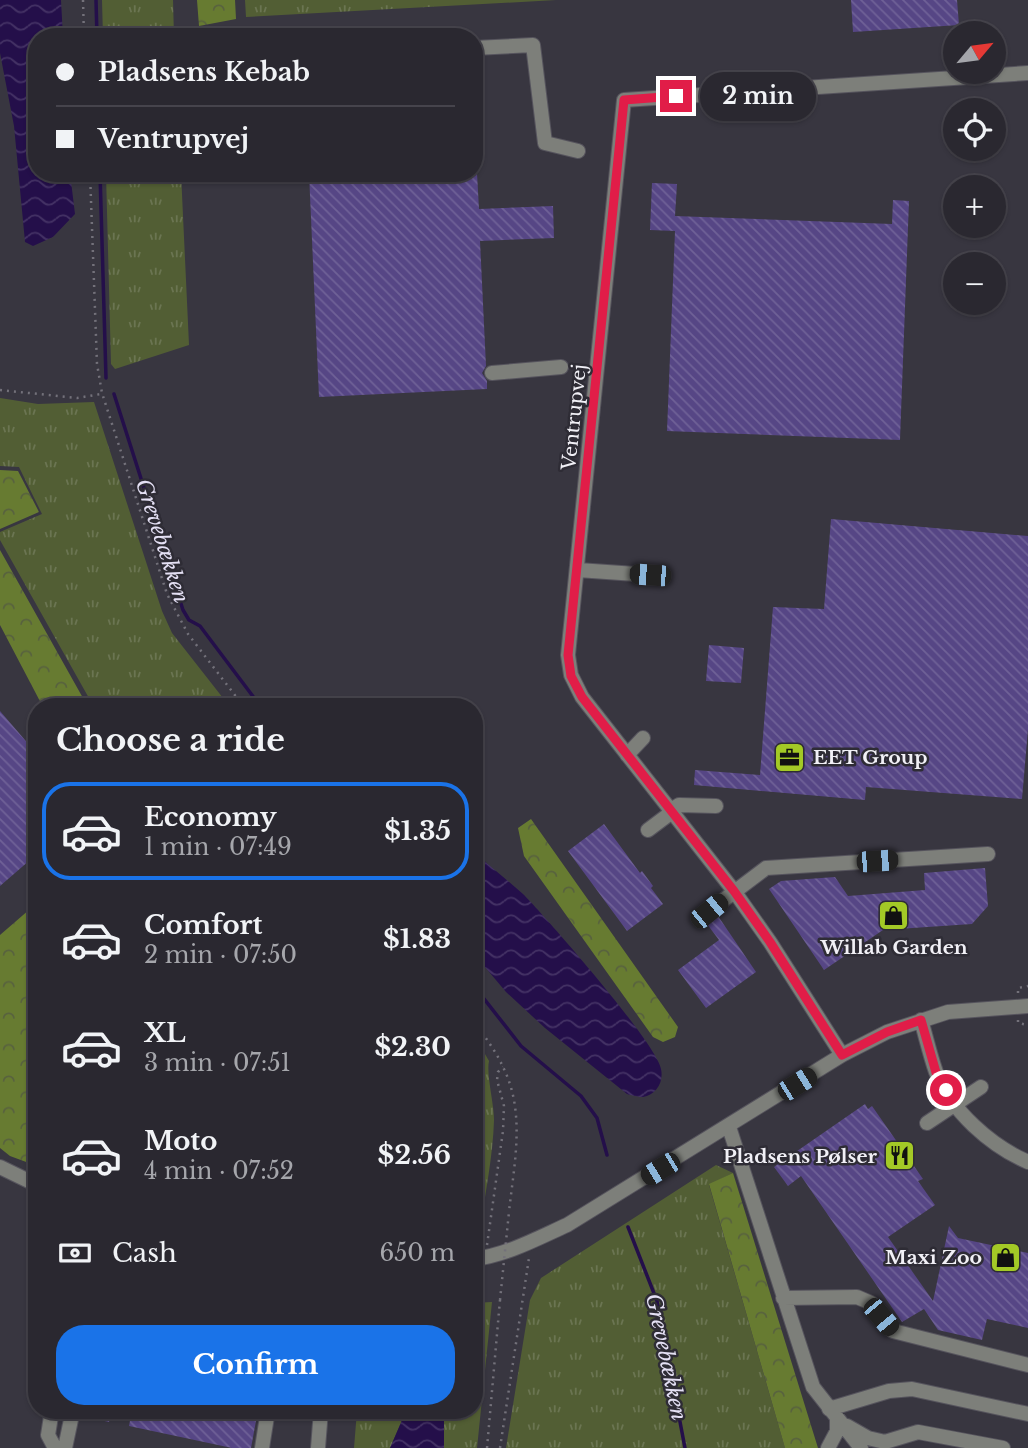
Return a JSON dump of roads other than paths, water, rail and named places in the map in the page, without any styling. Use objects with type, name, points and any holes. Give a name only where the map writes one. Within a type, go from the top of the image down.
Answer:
[{"type":"street","points":[[483,48],[533,45],[545,143],[578,151]]},
{"type":"street","name":"Ventrupvej","points":[[842,1055],[734,891],[582,697],[571,676],[568,655],[624,100],[1028,74]]},
{"type":"street","points":[[492,373],[561,367]]},
{"type":"street","points":[[578,570],[650,575]]},
{"type":"street","points":[[626,755],[643,737]]},
{"type":"street","points":[[648,830],[679,805],[716,806]]},
{"type":"street","points":[[709,911],[766,868],[988,854]]},
{"type":"street","points":[[483,1257],[530,1242],[567,1225],[842,1055],[887,1032],[948,1012],[1028,1006]]},
{"type":"street","points":[[921,1020],[937,1076],[955,1104],[968,1121],[990,1140],[1028,1162]]},
{"type":"street","points":[[928,1123],[981,1087]]},
{"type":"street","points":[[729,1127],[813,1387],[861,1448]]},
{"type":"street","points":[[0,1167],[28,1181]]},
{"type":"street","points":[[783,1298],[856,1297],[871,1303],[893,1331],[1028,1365]]},
{"type":"street","points":[[833,1414],[889,1391],[912,1389],[1028,1414]]},
{"type":"street","points":[[828,1448],[837,1432],[833,1414]]},
{"type":"street","points":[[833,1414],[868,1437],[885,1442],[918,1433],[1003,1448]]},
{"type":"street","points":[[50,1419],[48,1435],[55,1448]]},
{"type":"street","points":[[65,1448],[71,1419]]},
{"type":"street","points":[[262,1448],[267,1419]]},
{"type":"street","points":[[318,1448],[320,1419]]},
{"type":"water","points":[[0,0],[61,0],[63,28],[28,28],[28,182],[71,182],[75,214],[53,237],[33,246],[25,242],[14,126],[0,53]]},
{"type":"water","points":[[483,860],[535,907],[641,1034],[661,1069],[660,1083],[655,1091],[643,1097],[627,1094],[545,1028],[506,992],[483,965]]},
{"type":"water","points":[[403,1419],[444,1419],[444,1448],[390,1448]]},
{"type":"waterway","name":"Grevebækken","points":[[96,0],[97,28]]},
{"type":"waterway","name":"Grevebækken","points":[[100,182],[106,378]]},
{"type":"waterway","name":"Grevebækken","points":[[114,394],[183,610],[189,620],[200,626],[254,698]]},
{"type":"waterway","name":"Grevebækken","points":[[483,997],[521,1046],[581,1096],[597,1118],[607,1155]]},
{"type":"waterway","name":"Grevebækken","points":[[628,1227],[657,1301],[685,1448]]},
{"type":"place","name":"EET Group","points":[[790,757]]},
{"type":"place","name":"Willab Garden","points":[[894,916]]},
{"type":"place","name":"Pladsens Pølser","points":[[900,1156]]},
{"type":"place","name":"Maxi Zoo","points":[[1005,1257]]}]
